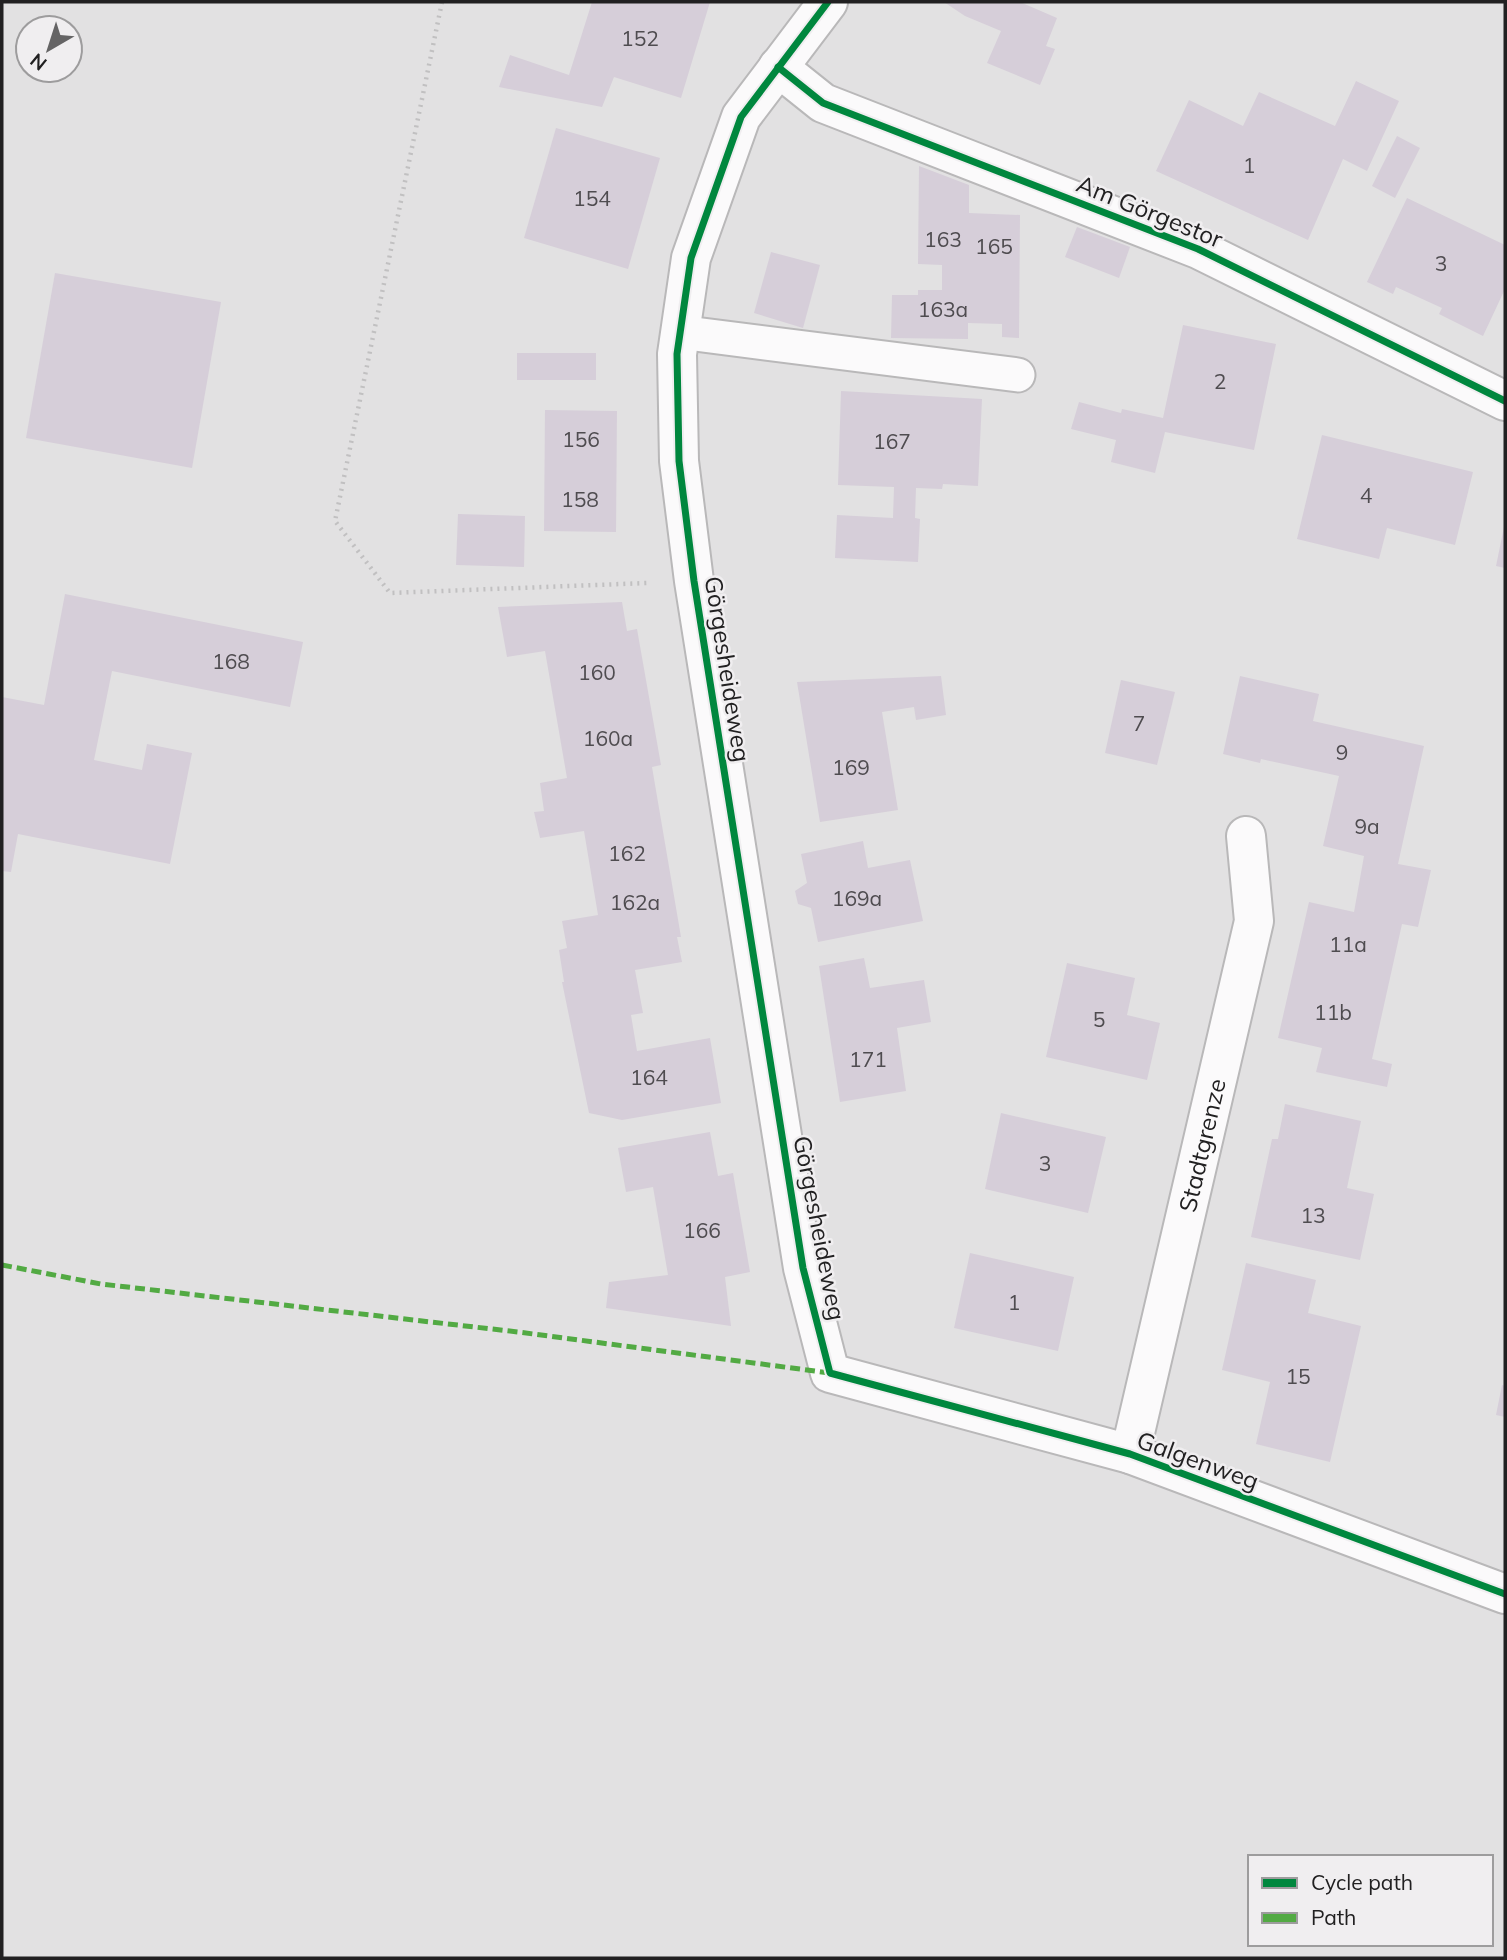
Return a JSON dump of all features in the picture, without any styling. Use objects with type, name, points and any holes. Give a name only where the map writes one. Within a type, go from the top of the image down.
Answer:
[{"type":"street","name":"Görgesheideweg","points":[[828,2],[741,117],[691,258],[677,354],[679,461],[694,581],[803,1268],[830,1373]]},
{"type":"street","name":"Am Görgestor","points":[[778,66],[823,103],[1198,249],[1505,401]]},
{"type":"street","name":"Stadtgrenze","points":[[1130,1454],[1254,920],[1246,836]]},
{"type":"street","name":"Galgenweg","points":[[830,1373],[1130,1454],[1505,1594]]},
{"type":"lane","points":[[679,332],[1018,375]]},
{"type":"path","points":[[442,2],[335,521],[390,593],[694,581]]},
{"type":"building","points":[[592,2],[710,2],[681,98],[614,77],[602,107],[499,87],[510,55],[569,75]]},
{"type":"building","points":[[944,2],[1020,2],[1057,18],[1046,46],[1055,49],[1040,85],[987,63],[1001,31],[965,16]]},
{"type":"building","points":[[1356,81],[1399,101],[1367,171],[1343,159],[1308,240],[1156,171],[1189,100],[1243,126],[1259,92],[1335,126]]},
{"type":"building","points":[[556,128],[660,158],[628,269],[524,238]]},
{"type":"building","points":[[1397,136],[1420,148],[1395,198],[1372,186]]},
{"type":"building","points":[[919,166],[969,185],[969,213],[1020,215],[1019,338],[1002,337],[1002,324],[968,323],[968,339],[891,338],[892,295],[918,295],[918,290],[942,290],[942,265],[918,264]]},
{"type":"building","points":[[1407,198],[1505,245],[1505,289],[1483,336],[1439,314],[1442,308],[1396,287],[1393,294],[1367,282]]},
{"type":"building","points":[[1077,227],[1130,247],[1119,278],[1065,257]]},
{"type":"building","points":[[771,252],[820,265],[803,328],[754,313]]},
{"type":"building","points":[[55,273],[221,302],[192,468],[26,438]]},
{"type":"building","points":[[1183,325],[1276,344],[1254,450],[1165,432],[1155,473],[1111,462],[1116,440],[1071,429],[1079,402],[1121,413],[1122,409],[1163,418]]},
{"type":"building","points":[[517,353],[596,353],[596,380],[517,380]]},
{"type":"building","points":[[841,391],[982,399],[978,486],[943,484],[942,489],[916,488],[915,518],[920,519],[918,562],[835,558],[837,515],[893,518],[894,487],[838,485]]},
{"type":"building","points":[[545,410],[617,411],[616,532],[544,531]]},
{"type":"building","points":[[1322,435],[1473,472],[1455,545],[1387,528],[1379,559],[1297,539]]},
{"type":"building","points":[[458,514],[525,516],[524,567],[456,565]]},
{"type":"building","points":[[1505,527],[1505,568],[1496,566]]},
{"type":"building","points":[[65,594],[303,642],[290,707],[112,671],[94,760],[142,770],[147,744],[192,753],[170,864],[18,834],[11,872],[2,871],[2,697],[44,705]]},
{"type":"building","points":[[622,602],[627,631],[637,629],[661,765],[652,767],[681,937],[677,937],[682,962],[635,970],[643,1013],[631,1015],[637,1051],[710,1038],[721,1103],[622,1120],[589,1113],[562,982],[559,950],[567,948],[562,921],[598,915],[584,831],[540,838],[534,812],[544,811],[540,783],[567,778],[545,651],[507,657],[498,607]]},
{"type":"building","points":[[941,676],[946,715],[916,720],[914,707],[882,712],[898,810],[820,822],[797,682]]},
{"type":"building","points":[[1240,676],[1319,694],[1313,721],[1424,746],[1398,864],[1431,870],[1418,927],[1402,924],[1372,1059],[1392,1064],[1387,1087],[1316,1072],[1322,1048],[1278,1038],[1309,902],[1354,912],[1364,856],[1323,846],[1339,776],[1261,759],[1260,763],[1223,754]]},
{"type":"building","points":[[1121,680],[1175,692],[1157,765],[1105,753]]},
{"type":"building","points":[[863,841],[868,868],[910,860],[923,921],[818,942],[811,908],[798,904],[795,891],[807,883],[801,854]]},
{"type":"building","points":[[864,958],[870,988],[924,980],[931,1022],[897,1028],[906,1091],[840,1102],[819,966]]},
{"type":"building","points":[[1067,963],[1135,978],[1127,1015],[1160,1023],[1147,1080],[1046,1057]]},
{"type":"building","points":[[1285,1104],[1361,1121],[1347,1188],[1374,1194],[1360,1260],[1251,1237],[1272,1139],[1278,1139]]},
{"type":"building","points":[[1001,1113],[1106,1137],[1088,1213],[985,1189]]},
{"type":"building","points":[[710,1132],[718,1176],[733,1173],[750,1272],[725,1277],[731,1326],[606,1308],[609,1282],[668,1275],[653,1187],[626,1192],[618,1148]]},
{"type":"building","points":[[970,1253],[1074,1277],[1058,1351],[954,1328]]},
{"type":"building","points":[[1246,1263],[1316,1280],[1308,1313],[1361,1326],[1330,1462],[1256,1444],[1270,1382],[1222,1370]]},
{"type":"building","points":[[1502,1385],[1505,1386],[1505,1417],[1496,1415]]},
{"type":"marked path","points":[[2,1265],[101,1284],[518,1332],[830,1373]]},
{"type":"cycle path","points":[[828,2],[741,117],[691,258],[677,354],[679,461],[694,581],[803,1268],[830,1373],[1130,1454],[1505,1594]]},
{"type":"cycle path","points":[[778,67],[823,103],[1198,249],[1505,401]]}]
